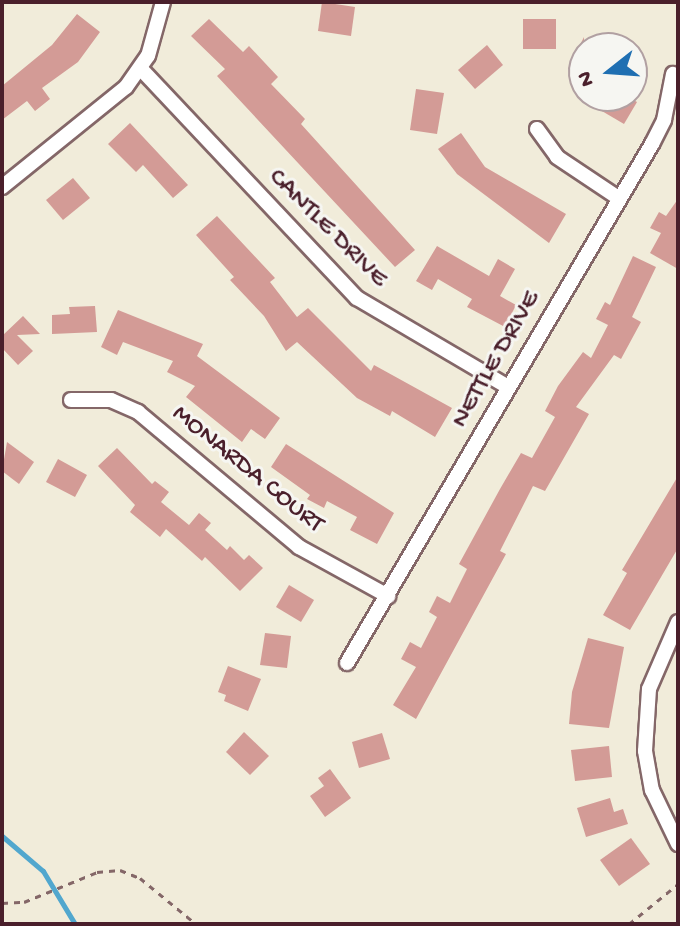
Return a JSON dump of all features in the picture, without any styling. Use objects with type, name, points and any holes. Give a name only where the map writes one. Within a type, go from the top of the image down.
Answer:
[{"type":"street","points":[[2,187],[106,104],[141,69],[163,2]]},
{"type":"street","name":"CANTLE DRIVE","points":[[141,69],[357,298],[508,387]]},
{"type":"street","name":"NETTLE DRIVE","points":[[347,663],[664,120],[673,74]]},
{"type":"street","points":[[537,129],[557,157],[617,197]]},
{"type":"street","name":"MONARDA COURT","points":[[71,400],[111,400],[138,412],[299,547],[388,596]]},
{"type":"street","points":[[678,622],[649,689],[645,751],[652,790],[678,844]]},
{"type":"path","points":[[2,903],[34,898],[72,881],[120,870],[140,878],[196,924]]},
{"type":"path","points":[[629,924],[678,884]]},
{"type":"building","points":[[322,2],[355,7],[351,36],[318,31]]},
{"type":"building","points":[[77,14],[100,32],[78,62],[42,88],[50,99],[35,111],[27,101],[2,120],[2,86],[52,45]]},
{"type":"building","points":[[209,19],[243,52],[249,46],[278,77],[271,84],[305,119],[301,124],[415,250],[395,267],[217,76],[225,69],[191,36]]},
{"type":"building","points":[[523,19],[556,19],[556,49],[523,49]]},
{"type":"building","points":[[487,45],[503,65],[475,89],[458,70]]},
{"type":"building","points":[[416,89],[444,93],[437,134],[410,130]]},
{"type":"building","points":[[604,112],[631,112],[624,124]]},
{"type":"building","points":[[130,123],[188,185],[173,198],[143,165],[136,172],[108,144]]},
{"type":"building","points":[[461,133],[485,167],[566,214],[549,243],[457,174],[438,149]]},
{"type":"building","points":[[73,178],[90,198],[63,220],[46,200]]},
{"type":"building","points":[[678,199],[678,269],[650,253],[661,233],[650,228],[659,212],[666,216]]},
{"type":"building","points":[[217,216],[275,278],[270,282],[297,317],[308,308],[371,371],[374,365],[452,408],[435,437],[392,411],[390,416],[357,398],[297,342],[286,351],[264,316],[230,280],[234,277],[196,235]]},
{"type":"building","points":[[437,246],[489,276],[498,259],[515,269],[500,296],[516,305],[505,327],[467,307],[472,299],[438,279],[432,290],[416,281]]},
{"type":"building","points":[[633,256],[656,267],[632,317],[641,322],[621,359],[614,355],[576,407],[589,414],[545,491],[533,486],[500,551],[506,554],[416,719],[393,705],[416,667],[401,659],[410,642],[421,648],[437,617],[429,612],[437,596],[450,603],[467,569],[459,564],[500,489],[521,453],[532,458],[555,417],[545,411],[558,386],[583,352],[591,358],[608,325],[596,319],[605,302],[610,305]]},
{"type":"building","points":[[95,306],[97,332],[52,334],[52,315],[70,314],[69,307]]},
{"type":"building","points":[[118,310],[203,344],[197,356],[280,418],[265,439],[251,429],[242,442],[186,397],[195,386],[167,372],[173,361],[123,342],[117,355],[101,347]]},
{"type":"building","points":[[23,316],[40,334],[17,335],[33,351],[18,365],[2,348],[2,336]]},
{"type":"building","points":[[7,442],[34,462],[19,484],[2,471]]},
{"type":"building","points":[[286,444],[394,513],[377,544],[350,530],[357,517],[327,501],[324,508],[307,499],[310,495],[271,467]]},
{"type":"building","points":[[117,448],[152,484],[155,481],[169,492],[161,502],[189,525],[199,513],[211,523],[205,530],[227,550],[230,546],[244,560],[249,555],[263,568],[240,591],[205,557],[202,561],[166,529],[160,537],[130,512],[135,505],[98,466]]},
{"type":"building","points":[[58,459],[87,475],[75,497],[46,482]]},
{"type":"building","points":[[678,476],[678,548],[630,630],[603,615],[627,573],[622,570]]},
{"type":"building","points":[[289,585],[314,600],[301,622],[276,607]]},
{"type":"building","points":[[265,633],[291,636],[287,668],[260,665]]},
{"type":"building","points":[[588,638],[624,647],[609,728],[569,724],[572,692]]},
{"type":"building","points":[[228,666],[261,679],[248,711],[224,701],[226,695],[218,692]]},
{"type":"building","points":[[244,732],[269,756],[250,775],[226,752]]},
{"type":"building","points":[[382,733],[390,759],[359,768],[352,742]]},
{"type":"building","points":[[609,746],[612,777],[575,781],[571,750]]},
{"type":"building","points":[[330,769],[351,798],[325,817],[310,796],[324,786],[318,778]]},
{"type":"building","points":[[610,798],[614,812],[623,809],[628,824],[586,837],[577,808]]},
{"type":"building","points":[[631,838],[650,864],[619,886],[600,860]]},
{"type":"waterway","points":[[2,836],[43,871],[75,924]]}]
